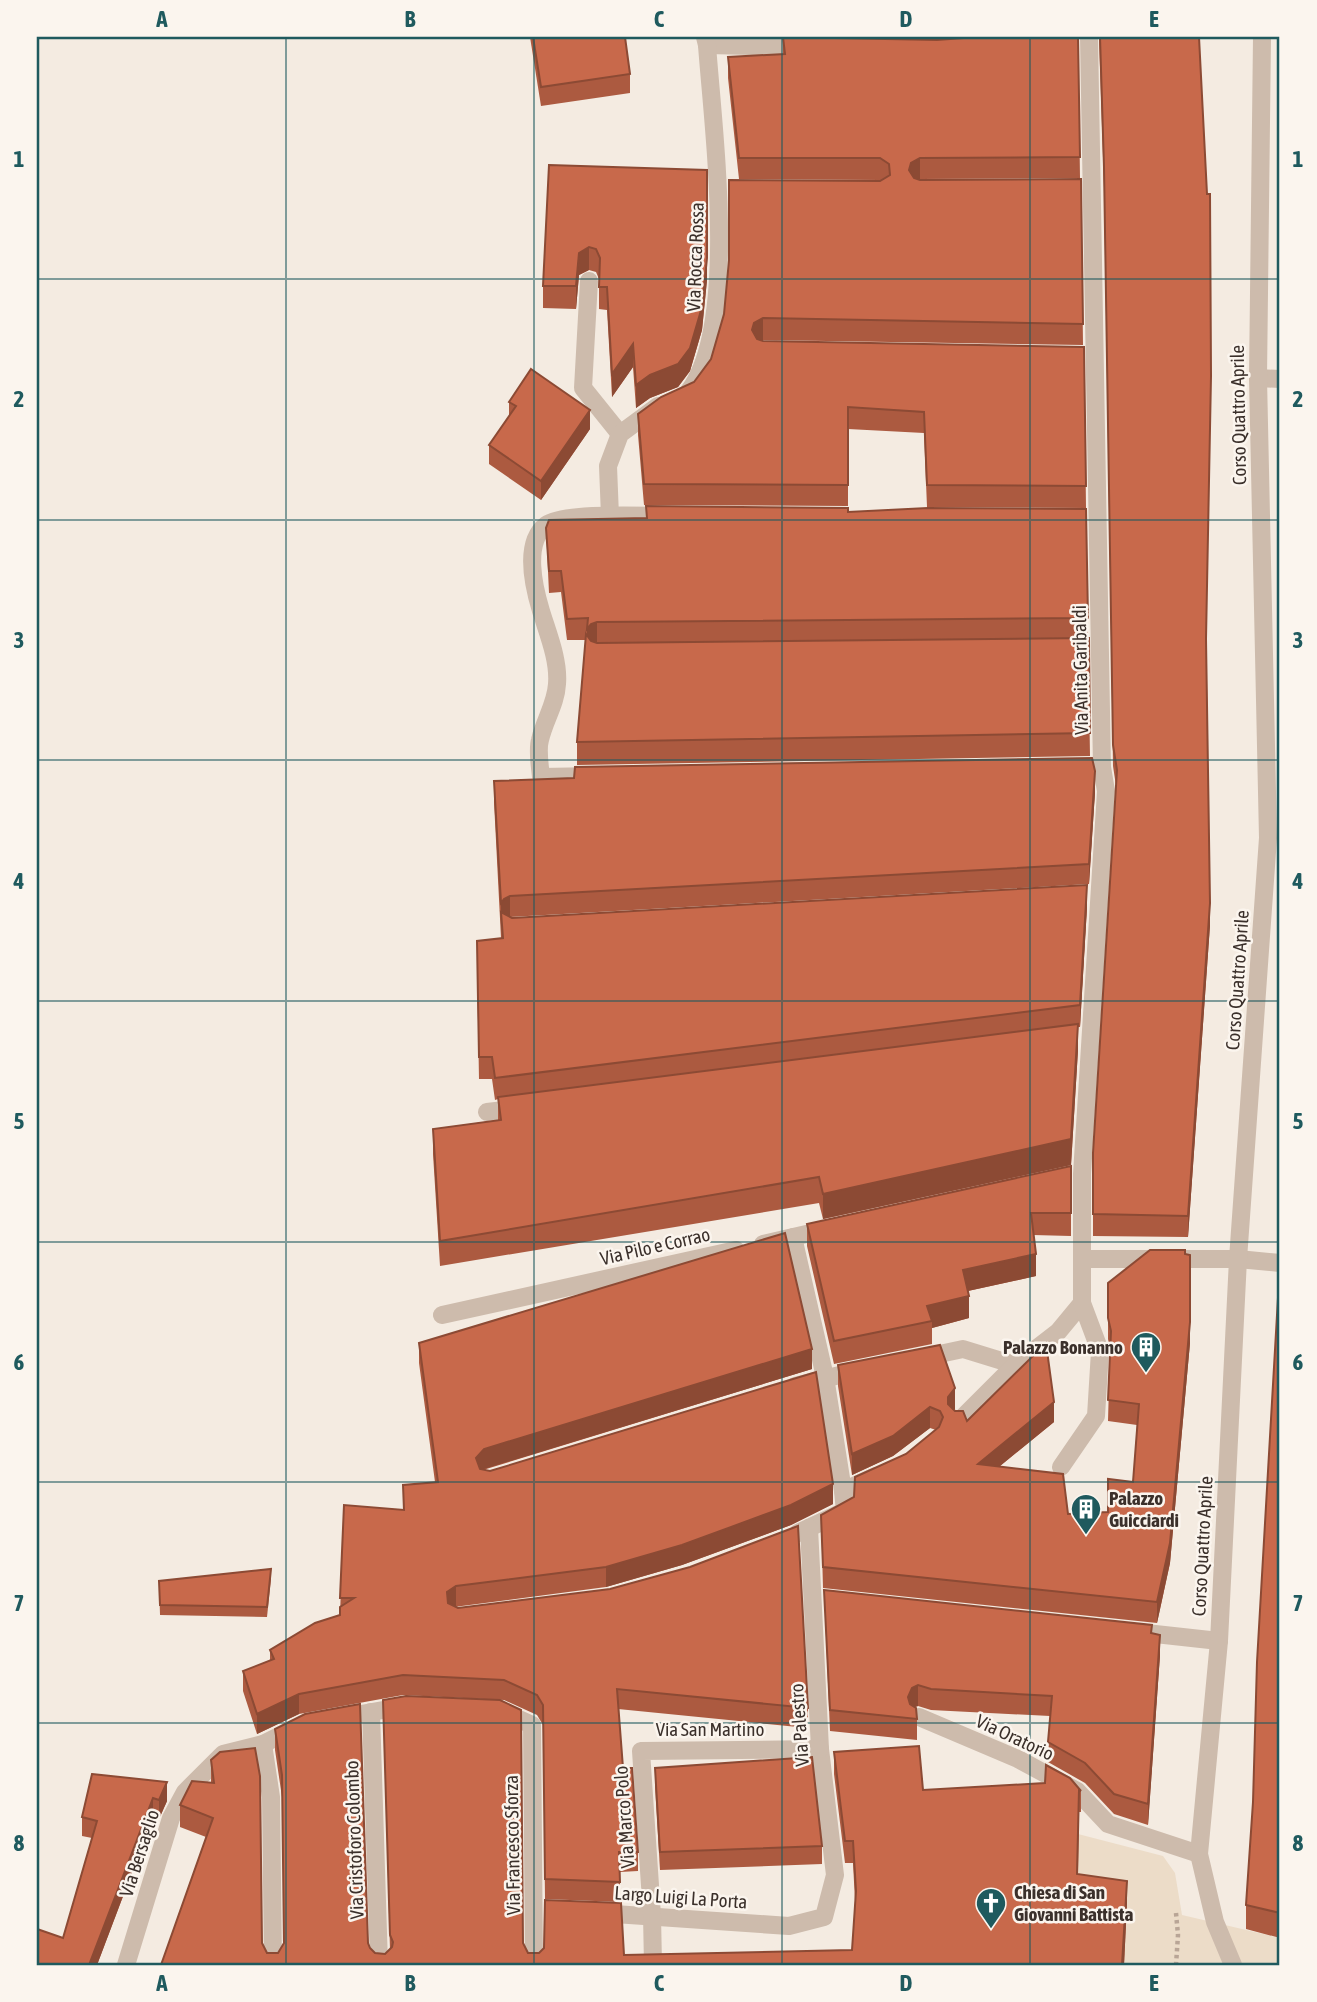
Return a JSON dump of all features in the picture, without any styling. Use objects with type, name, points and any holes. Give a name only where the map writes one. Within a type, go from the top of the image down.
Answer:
[{"type":"street","name":"Via Anita Garibaldi","points":[[1061,1468],[1096,1416],[1100,1351],[1083,1303],[1075,1176],[1092,895],[1106,791],[1095,767],[1082,37]]},
{"type":"street","name":"Corso Quattro Aprile","points":[[1233,1965],[1215,1922],[1199,1854],[1219,1641],[1238,1259],[1268,838],[1258,378],[1262,37]]},
{"type":"street","points":[[708,40],[829,48]]},
{"type":"street","name":"Via Rocca Rossa","points":[[620,434],[655,408],[685,396],[700,376],[713,332],[724,190],[708,40]]},
{"type":"street","points":[[589,281],[583,388],[620,434],[608,466],[610,516]]},
{"type":"street","points":[[1258,378],[1280,379]]},
{"type":"street","points":[[610,776],[541,777],[539,742],[557,684],[554,654],[535,591],[534,549],[537,536],[545,526],[555,521],[610,516],[680,516]]},
{"type":"street","points":[[487,1112],[542,1105]]},
{"type":"street","name":"Via Pilo e Corrao","points":[[442,1315],[846,1226]]},
{"type":"street","points":[[783,1539],[845,1511],[825,1377],[793,1237]]},
{"type":"street","points":[[1082,1259],[1238,1259],[1280,1263]]},
{"type":"street","points":[[959,1421],[1015,1365],[1058,1332],[1083,1303]]},
{"type":"street","points":[[901,1362],[963,1349],[1015,1365]]},
{"type":"street","points":[[773,1393],[825,1377],[876,1367]]},
{"type":"street","points":[[842,1491],[888,1471]]},
{"type":"street","name":"Via Palestro","points":[[809,1528],[820,1598],[820,1749],[835,1875],[824,1917]]},
{"type":"street","points":[[1124,1631],[1219,1641]]},
{"type":"street","name":"Via Bersaglio","points":[[126,1965],[171,1818],[185,1792],[223,1754],[263,1744],[302,1725],[417,1706]]},
{"type":"street","name":"Via Francesco Sforza","points":[[478,1709],[503,1711],[532,1725],[540,1911],[534,1965]]},
{"type":"street","name":"Via Cristoforo Colombo","points":[[371,1712],[379,1964],[382,1965]]},
{"type":"street","name":"Via Oratorio","points":[[919,1717],[1018,1759],[1077,1791],[1108,1824],[1199,1854]]},
{"type":"street","points":[[263,1744],[271,1797],[273,1965]]},
{"type":"street","name":"Via San Martino","points":[[641,1751],[820,1749]]},
{"type":"street","name":"Via Marco Polo","points":[[641,1751],[653,1965]]},
{"type":"street","name":"Largo Luigi La Porta","points":[[586,1913],[652,1915],[789,1926],[824,1917]]},
{"type":"shaded area","points":[[1078,1834],[1163,1856],[1175,1873],[1182,1915],[1280,1938],[1280,1965],[1124,1965],[1127,1903],[1077,1928]]},
{"type":"building","points":[[533,37],[625,37],[630,74],[541,87]]},
{"type":"building","points":[[783,37],[937,40],[977,37],[1078,37],[1080,157],[920,158],[911,163],[909,170],[914,178],[920,180],[1081,179],[1083,324],[763,318],[754,323],[752,330],[757,339],[763,341],[1084,347],[1086,486],[927,485],[924,412],[848,407],[848,485],[644,484],[638,414],[661,397],[694,382],[711,359],[724,314],[729,260],[729,180],[880,181],[890,175],[889,164],[880,158],[739,158],[728,57],[785,54]]},
{"type":"building","points":[[1100,37],[1199,37],[1207,194],[1210,194],[1211,376],[1206,639],[1210,903],[1188,1216],[1093,1214],[1093,1153],[1117,770],[1113,745]]},
{"type":"building","points":[[549,165],[707,170],[707,258],[702,307],[690,348],[678,364],[650,375],[636,385],[633,344],[612,374],[607,287],[599,287],[600,258],[596,249],[589,247],[579,253],[576,286],[543,286]]},
{"type":"building","points":[[531,369],[590,410],[541,481],[489,445],[516,406],[509,402]]},
{"type":"building","points":[[646,506],[848,508],[848,512],[928,508],[1086,509],[1088,618],[597,622],[587,629],[588,618],[567,619],[561,571],[549,571],[546,528],[549,520],[647,518]]},
{"type":"building","points":[[586,634],[591,641],[597,643],[1089,638],[1090,733],[577,742]]},
{"type":"building","points":[[1092,758],[1095,771],[1089,864],[510,896],[501,903],[494,781],[574,778],[575,767]]},
{"type":"building","points":[[1087,885],[1080,1005],[495,1078],[492,1057],[479,1057],[477,941],[503,938],[501,912],[512,918]]},
{"type":"building","points":[[1078,1024],[1071,1139],[823,1194],[819,1177],[440,1241],[433,1129],[501,1120],[498,1097]]},
{"type":"building","points":[[1071,1166],[1071,1213],[1031,1213],[1036,1254],[963,1270],[969,1296],[927,1306],[932,1321],[834,1341],[807,1224]]},
{"type":"building","points":[[785,1233],[812,1349],[484,1449],[476,1458],[480,1469],[490,1471],[816,1372],[833,1484],[791,1505],[682,1545],[606,1567],[456,1586],[447,1592],[448,1603],[458,1608],[610,1589],[690,1567],[798,1526],[808,1708],[617,1689],[623,1768],[632,1768],[638,1852],[619,1852],[620,1882],[545,1879],[543,1705],[537,1695],[504,1680],[403,1675],[299,1694],[257,1714],[243,1671],[274,1659],[270,1650],[315,1623],[340,1615],[340,1607],[354,1598],[340,1598],[344,1505],[404,1510],[403,1485],[438,1482],[419,1343]]},
{"type":"building","points":[[1150,1250],[1185,1250],[1185,1254],[1190,1255],[1190,1322],[1170,1543],[1157,1602],[823,1567],[821,1515],[854,1497],[855,1477],[906,1454],[939,1427],[943,1417],[940,1411],[930,1407],[893,1436],[852,1454],[838,1365],[940,1345],[955,1388],[948,1397],[948,1404],[955,1411],[963,1411],[967,1421],[1046,1343],[1054,1402],[978,1464],[1063,1474],[1068,1514],[1108,1512],[1108,1479],[1133,1482],[1139,1404],[1108,1400],[1111,1331],[1108,1318],[1108,1283]]},
{"type":"building","points":[[1280,1263],[1280,1913],[1246,1905]]},
{"type":"building","points":[[271,1569],[267,1607],[160,1605],[159,1581]]},
{"type":"building","points":[[824,1590],[1152,1625],[1151,1633],[1160,1635],[1148,1804],[1114,1794],[1085,1763],[1048,1742],[1052,1696],[931,1689],[918,1685],[912,1688],[908,1697],[910,1704],[916,1708],[917,1719],[830,1710]]},
{"type":"building","points":[[406,1696],[500,1700],[521,1710],[523,1943],[528,1953],[539,1953],[544,1948],[545,1900],[621,1903],[624,1955],[852,1950],[856,1891],[853,1841],[845,1841],[834,1752],[919,1746],[923,1790],[1045,1783],[1046,1765],[1070,1778],[1081,1791],[1079,1790],[1077,1874],[1127,1881],[1122,1965],[161,1965],[213,1818],[180,1805],[192,1781],[214,1783],[211,1760],[220,1752],[255,1748],[260,1776],[262,1943],[267,1953],[278,1953],[284,1943],[282,1775],[275,1729],[305,1714],[360,1704],[368,1943],[375,1953],[385,1954],[392,1947],[383,1700]]},
{"type":"building","points":[[812,1757],[822,1846],[660,1852],[655,1768]]},
{"type":"building","points":[[92,1774],[167,1782],[159,1800],[153,1798],[89,1965],[37,1965],[37,1929],[63,1938],[97,1821],[82,1817]]},
{"type":"place","name":"Palazzo Bonanno","points":[[1146,1374]]},
{"type":"place","name":"Palazzo Guicciardi","points":[[1086,1536]]},
{"type":"place","name":"Chiesa di San Giovanni Battista","points":[[991,1930]]}]
